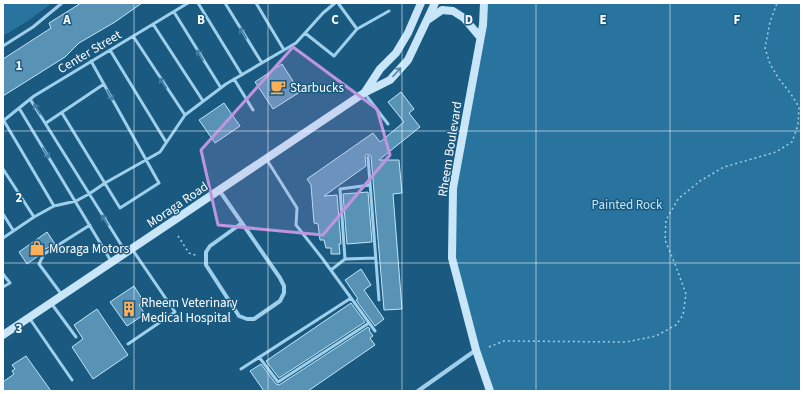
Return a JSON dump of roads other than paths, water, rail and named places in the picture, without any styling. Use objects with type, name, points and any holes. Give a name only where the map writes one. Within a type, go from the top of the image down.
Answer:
[{"type":"main road","name":"Moraga Road","points":[[3,335],[364,93],[390,80],[408,60],[435,3]]},
{"type":"main road","name":"Rheem Boulevard","points":[[484,3],[483,25],[453,188],[452,258],[476,350],[490,391]]},
{"type":"main road","name":"Moraga Road","points":[[364,93],[380,69],[396,53],[408,33],[419,6]]},
{"type":"main road","points":[[428,19],[442,10],[453,11],[464,18],[480,37]]},
{"type":"street","points":[[219,190],[284,286],[284,293],[280,301],[254,320],[239,316],[206,266],[206,252],[210,246],[242,224]]},
{"type":"street","points":[[418,391],[476,350]]},
{"type":"lane","points":[[3,46],[33,27],[62,3]]},
{"type":"lane","name":"Center Street","points":[[3,121],[30,99],[188,3]]},
{"type":"lane","points":[[198,3],[242,74]]},
{"type":"lane","points":[[225,3],[262,63]]},
{"type":"lane","points":[[256,3],[284,50]]},
{"type":"lane","points":[[3,238],[34,216],[54,206],[76,201],[90,194],[105,183],[160,152],[185,115],[234,79],[296,43],[323,13],[337,3],[357,29]]},
{"type":"lane","points":[[305,33],[334,56],[357,29],[389,10]]},
{"type":"lane","points":[[174,12],[221,88]]},
{"type":"lane","points":[[154,24],[203,101]]},
{"type":"lane","points":[[133,36],[185,115]]},
{"type":"lane","points":[[110,50],[166,142]]},
{"type":"lane","points":[[62,113],[120,208],[158,183],[91,61]]},
{"type":"lane","points":[[234,79],[253,110]]},
{"type":"lane","points":[[46,123],[104,84]]},
{"type":"lane","points":[[364,93],[388,124]]},
{"type":"lane","points":[[30,99],[90,194],[129,251],[175,312],[128,344]]},
{"type":"lane","points":[[19,108],[112,262]]},
{"type":"lane","points":[[3,121],[54,206]]},
{"type":"lane","points":[[368,157],[379,300]]},
{"type":"lane","points":[[266,159],[297,208],[296,225],[375,331]]},
{"type":"lane","points":[[3,168],[34,216]]},
{"type":"lane","points":[[345,259],[340,189],[370,185]]},
{"type":"lane","points":[[3,214],[13,230]]},
{"type":"lane","points":[[62,296],[39,264],[44,254],[90,225]]},
{"type":"lane","points":[[331,270],[345,259],[376,258]]},
{"type":"lane","points":[[3,274],[10,283],[3,287]]},
{"type":"lane","points":[[241,368],[351,298]]},
{"type":"lane","points":[[51,303],[76,336]]},
{"type":"lane","points":[[29,318],[72,380]]},
{"type":"lane","points":[[259,357],[278,382],[369,323]]},
{"type":"place","name":"Starbucks","points":[[278,87]]},
{"type":"place","name":"Moraga Motors","points":[[37,248]]},
{"type":"place","name":"Rheem Veterinary Medical Hospital","points":[[129,309]]},
{"type":"park label","name":"Painted Rock","points":[[627,204]]}]
